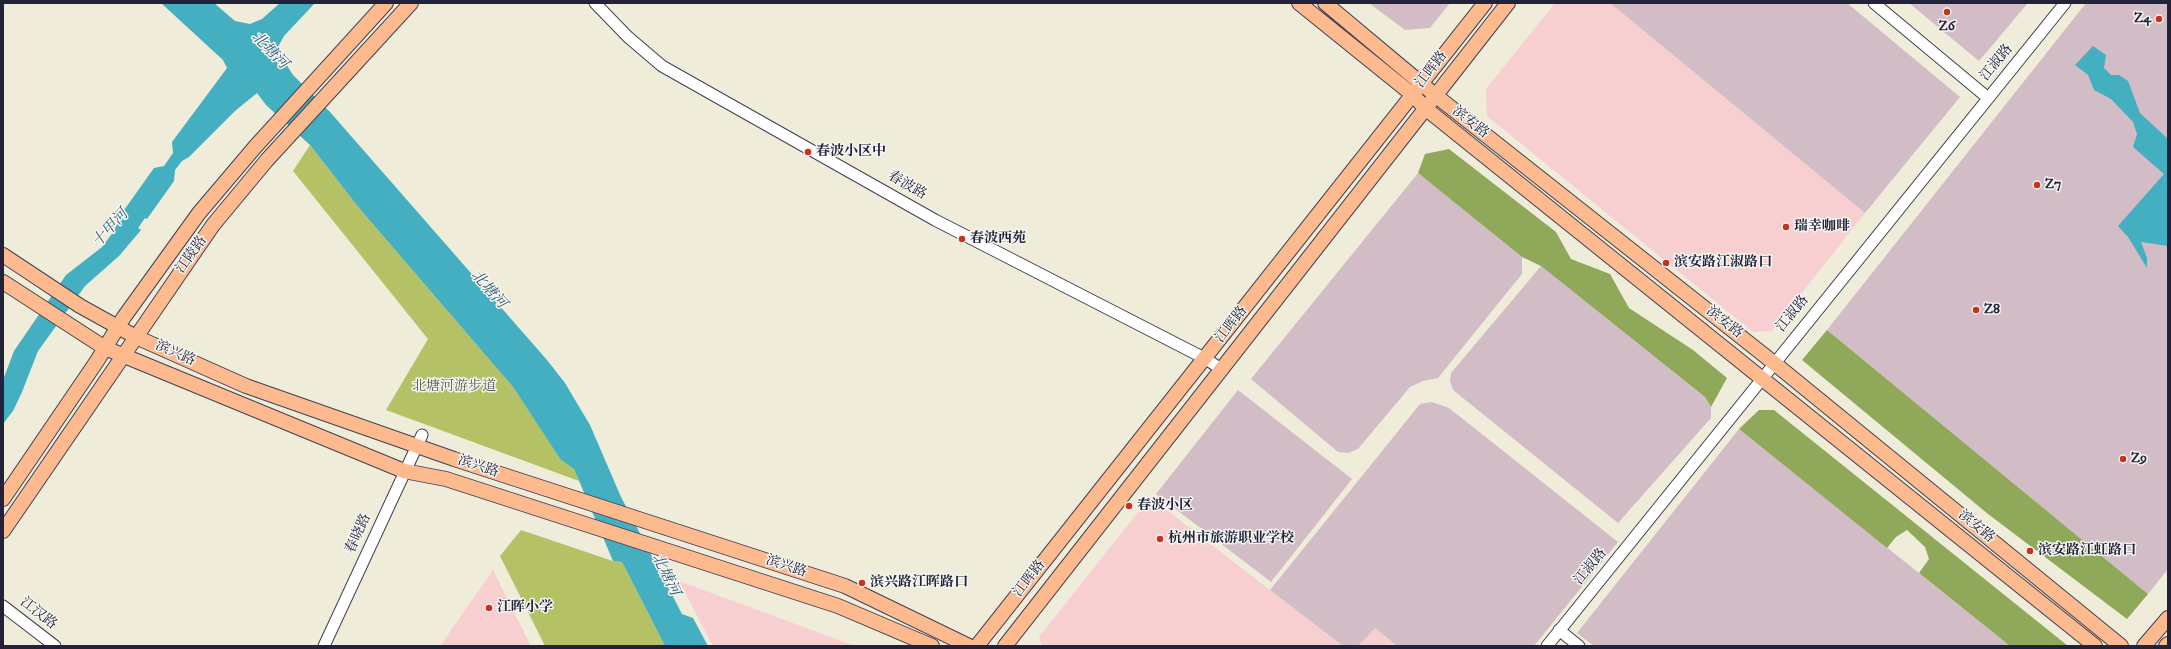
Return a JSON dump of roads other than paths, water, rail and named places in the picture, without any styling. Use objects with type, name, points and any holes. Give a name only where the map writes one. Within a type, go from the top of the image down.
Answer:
[{"type":"main road","name":"江陵路","points":[[3,498],[119,327],[199,213],[255,147],[386,3]]},
{"type":"main road","name":"江陵路","points":[[3,531],[213,225],[267,160],[411,3]]},
{"type":"main road","name":"滨安路","points":[[1300,3],[1413,95],[1425,108],[2095,646]]},
{"type":"main road","name":"滨安路","points":[[1325,3],[1422,82],[1435,95],[1774,363],[2121,646]]},
{"type":"main road","name":"江晖路","points":[[977,646],[1206,359],[1485,3]]},
{"type":"main road","name":"江晖路","points":[[1005,646],[1508,3]]},
{"type":"main road","name":"滨兴路","points":[[3,255],[80,306],[136,337],[246,386],[420,440],[454,458],[845,586],[968,646]]},
{"type":"main road","name":"滨兴路","points":[[3,282],[67,325],[123,357],[404,471],[446,479],[838,606],[932,646]]},
{"type":"main road","points":[[2144,646],[2168,618]]},
{"type":"street","name":"春波路","points":[[595,3],[628,37],[662,66],[935,220],[1206,359],[1221,369]]},
{"type":"street","points":[[1874,3],[1988,98]]},
{"type":"street","name":"江淑路","points":[[1547,646],[2065,3]]},
{"type":"street","name":"春晓路","points":[[324,646],[404,471],[420,440]]},
{"type":"street","name":"江汉路","points":[[3,606],[55,646]]},
{"type":"street","points":[[1560,630],[1579,646]]},
{"type":"water","name":"北塘河","points":[[161,3],[214,3],[235,21],[250,24],[262,19],[280,3],[315,3],[284,36],[279,45],[281,56],[293,75],[330,112],[547,360],[565,383],[590,425],[621,497],[682,614],[693,618],[708,646],[665,646],[622,562],[613,561],[574,469],[560,459],[513,387],[359,208],[310,145],[266,105],[257,93],[235,111],[189,157],[182,161],[175,170],[174,181],[147,219],[145,218],[138,228],[141,230],[119,256],[85,286],[38,351],[13,411],[3,424],[3,380],[14,351],[66,275],[102,247],[114,231],[122,213],[154,168],[164,166],[173,153],[172,142],[227,68],[223,60]]},
{"type":"water","points":[[2093,46],[2106,55],[2104,68],[2111,75],[2119,75],[2128,81],[2140,113],[2168,139],[2168,246],[2141,242],[2147,258],[2147,268],[2128,237],[2118,226],[2164,174],[2133,147],[2137,134],[2133,122],[2111,99],[2094,90],[2088,75],[2075,65]]},
{"type":"place","name":"Z6","points":[[1947,12]]},
{"type":"place","name":"Z4","points":[[2159,19]]},
{"type":"place","name":"春波小区中","points":[[808,152]]},
{"type":"place","name":"Z7","points":[[2037,185]]},
{"type":"place","name":"瑞幸咖啡","points":[[1786,227]]},
{"type":"place","name":"春波西苑","points":[[962,239]]},
{"type":"place","name":"滨安路江淑路口","points":[[1666,263]]},
{"type":"place","name":"Z8","points":[[1976,310]]},
{"type":"place","name":"Z9","points":[[2123,459]]},
{"type":"place","name":"春波小区","points":[[1129,506]]},
{"type":"place","name":"杭州市旅游职业学校","points":[[1160,539]]},
{"type":"place","name":"滨安路江虹路口","points":[[2030,551]]},
{"type":"place","name":"滨兴路江晖路口","points":[[862,583]]},
{"type":"place","name":"江晖小学","points":[[489,608]]},
{"type":"water label","name":"十甲河","points":[[111,229]]},
{"type":"park label","name":"北塘河游步道","points":[[454,387]]}]
